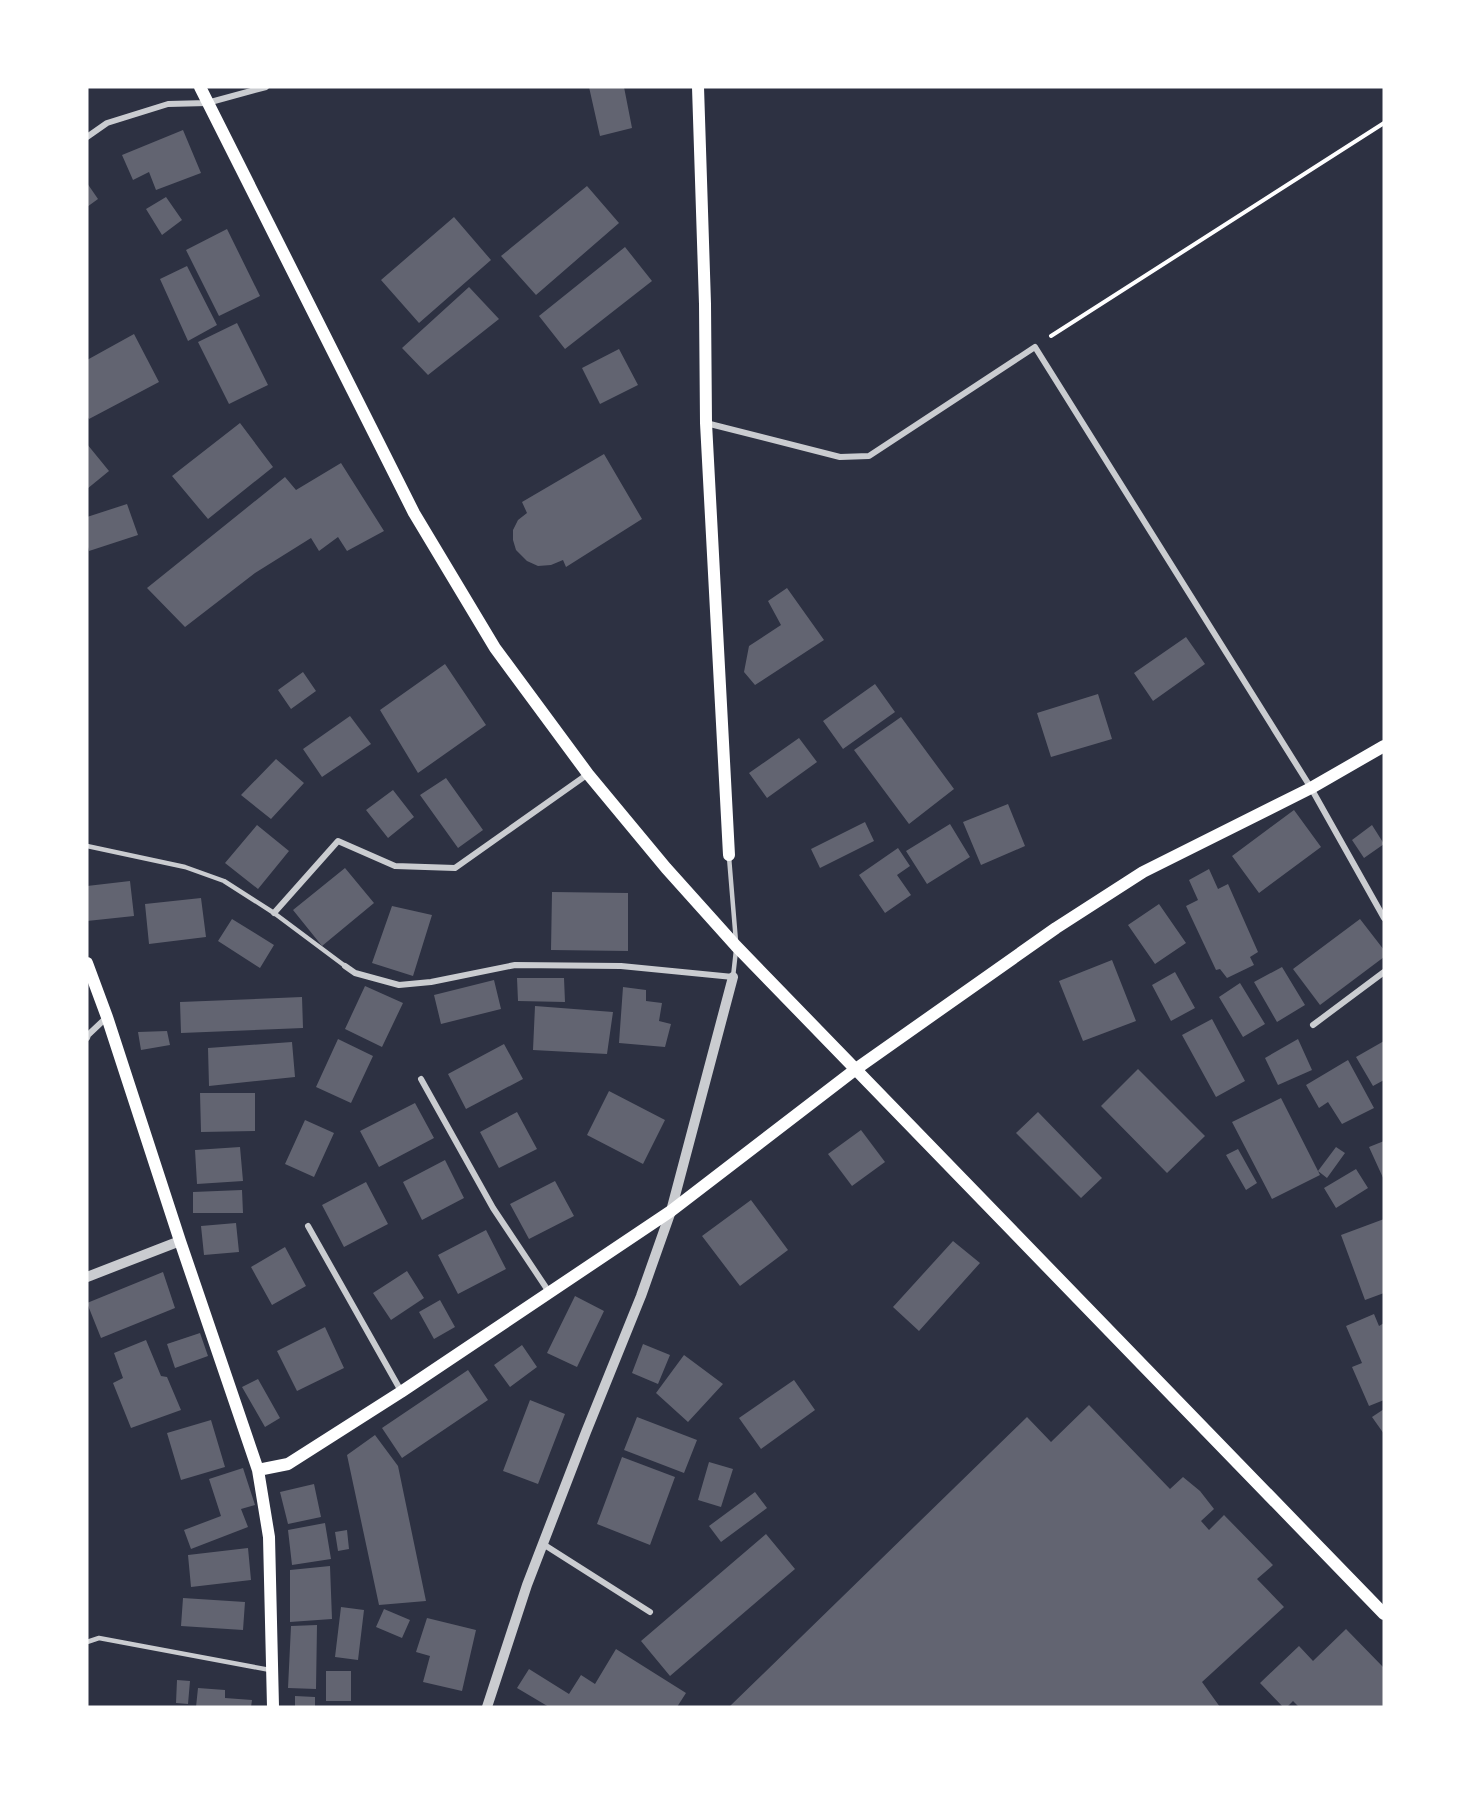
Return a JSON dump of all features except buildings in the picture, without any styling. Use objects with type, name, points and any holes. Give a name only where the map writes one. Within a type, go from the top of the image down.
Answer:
[{"type":"main road","points":[[200,87],[414,513],[495,648],[588,774],[666,868],[736,946],[1384,1614]]},
{"type":"main road","points":[[698,87],[705,304],[706,423],[729,855]]},
{"type":"main road","points":[[258,1470],[288,1464],[401,1392],[670,1212],[856,1070],[1056,928],[1143,872],[1311,788],[1384,746]]},
{"type":"main road","points":[[87,963],[258,1470],[269,1538],[273,1707]]},
{"type":"street","points":[[87,137],[107,123],[168,104],[207,103],[266,87]]},
{"type":"street","points":[[706,423],[840,457],[869,456],[1035,347],[1311,788],[1384,918]]},
{"type":"street","points":[[274,913],[338,841],[395,866],[454,868],[588,774]]},
{"type":"street","points":[[345,966],[355,974],[399,986],[515,965],[621,966],[733,977],[670,1212],[641,1296],[527,1585],[487,1707]]},
{"type":"street","points":[[1313,1025],[1384,972]]},
{"type":"street","points":[[87,1038],[107,1017]]},
{"type":"street","points":[[421,1079],[493,1208],[550,1293]]},
{"type":"street","points":[[308,1226],[401,1392]]},
{"type":"street","points":[[87,1276],[180,1241]]},
{"type":"street","points":[[543,1544],[650,1612]]},
{"type":"lane","points":[[87,846],[185,867],[224,881],[274,913],[345,966]]},
{"type":"lane","points":[[729,855],[736,946],[733,977]]},
{"type":"lane","points":[[87,1642],[99,1638],[273,1671]]},
{"type":"path","points":[[1035,347],[1384,123]]}]
